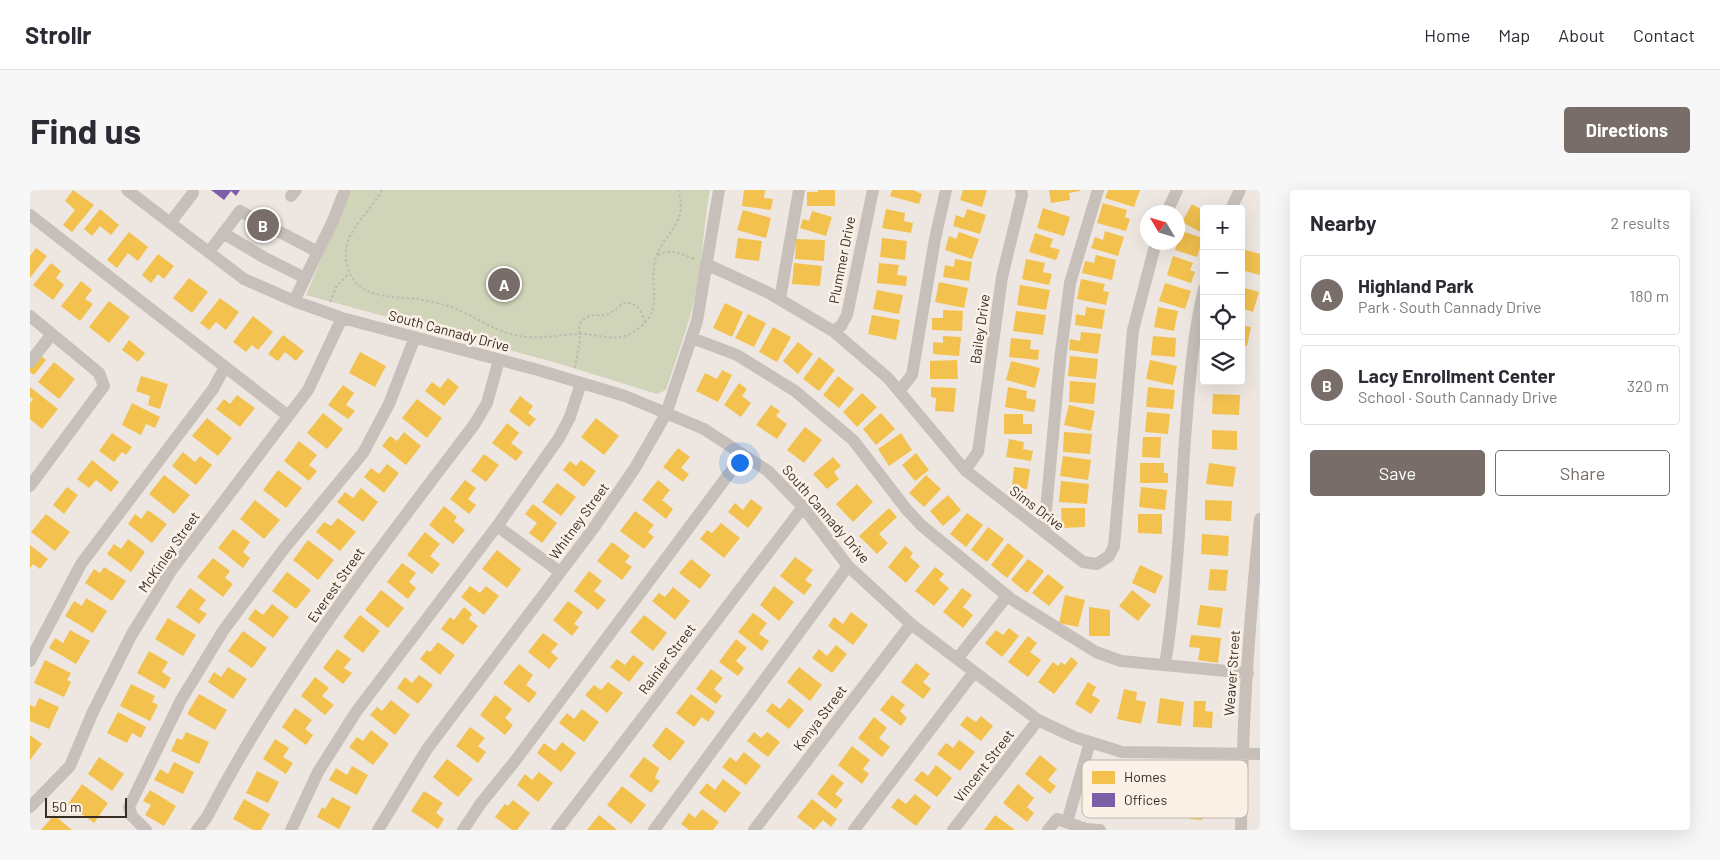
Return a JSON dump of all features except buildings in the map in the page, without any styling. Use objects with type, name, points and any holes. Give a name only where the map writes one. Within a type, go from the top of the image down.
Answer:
[{"type":"street","name":"South Cannady Drive","points":[[128,190],[244,279],[294,301],[342,318],[625,396],[704,430],[768,471],[803,507],[848,566],[910,624],[1038,720],[1090,742],[1122,752],[1242,752],[1260,754]]},
{"type":"street","points":[[294,301],[345,190]]},
{"type":"street","name":"Whitney Street","points":[[378,830],[427,750],[635,468],[666,414],[697,321],[702,262],[719,190]]},
{"type":"street","points":[[780,299],[799,190]]},
{"type":"street","name":"Plummer Drive","points":[[832,331],[841,326],[847,315],[864,226],[874,190]]},
{"type":"street","points":[[899,391],[912,376],[935,239],[946,190]]},
{"type":"street","name":"Bailey Drive","points":[[965,470],[978,452],[1002,277],[1022,195],[1020,190]]},
{"type":"street","points":[[1044,532],[1060,360],[1070,283],[1098,190]]},
{"type":"street","points":[[1170,205],[1177,190]]},
{"type":"street","points":[[1233,205],[1240,190]]},
{"type":"street","points":[[170,223],[193,194]]},
{"type":"street","points":[[209,252],[240,211],[318,252]]},
{"type":"street","points":[[30,215],[287,415]]},
{"type":"street","points":[[223,233],[265,258],[305,278]]},
{"type":"street","name":"Sims Drive","points":[[702,262],[780,299],[832,331],[888,378],[965,470],[1083,562],[1097,564],[1109,556],[1114,546],[1133,330],[1154,250]]},
{"type":"street","points":[[1165,665],[1172,620],[1188,397],[1195,332],[1203,295]]},
{"type":"street","points":[[30,316],[99,373],[104,386],[30,486]]},
{"type":"street","name":"McKinley Street","points":[[30,807],[70,766],[92,714],[132,634],[171,571],[287,415],[308,390],[342,318]]},
{"type":"street","points":[[30,362],[52,334]]},
{"type":"street","points":[[146,830],[132,816],[129,806],[181,700],[228,624],[283,550],[363,453],[389,404],[415,337]]},
{"type":"street","points":[[692,338],[736,355],[795,391],[853,440],[907,510],[921,525],[1007,596],[1096,652],[1121,662],[1248,673]]},
{"type":"street","name":"Everest Street","points":[[197,830],[257,724],[380,549],[474,425],[487,403],[499,360]]},
{"type":"street","points":[[30,660],[80,564],[213,389],[225,367]]},
{"type":"street","points":[[291,830],[318,772],[356,712],[497,526],[559,438],[570,417],[581,383]]},
{"type":"street","points":[[463,830],[480,803],[515,761],[743,455]]},
{"type":"street","name":"Rainier Street","points":[[556,830],[803,507]]},
{"type":"street","name":"Weaver Street","points":[[1242,760],[1260,519]]},
{"type":"street","points":[[497,526],[560,572]]},
{"type":"street","points":[[654,830],[848,566]]},
{"type":"street","points":[[957,659],[1007,596]]},
{"type":"street","name":"Kenya Street","points":[[754,830],[910,624]]},
{"type":"street","points":[[854,830],[974,672]]},
{"type":"street","name":"Vincent Street","points":[[953,830],[1038,720]]},
{"type":"street","points":[[1085,760],[1090,742]]},
{"type":"street","points":[[1067,822],[1082,770]]},
{"type":"street","points":[[1048,830],[1057,819],[1100,830]]},
{"type":"path","points":[[382,190],[349,235],[346,257],[350,273],[364,290],[372,294],[418,299],[446,306],[464,311],[509,334],[543,339],[580,334],[611,338],[633,332],[645,322],[654,308],[656,299],[654,267],[658,255],[679,221],[681,210],[678,190]]},
{"type":"path","points":[[658,255],[667,250],[675,250],[702,262]]},
{"type":"path","points":[[330,302],[336,287],[350,273]]},
{"type":"path","points":[[575,368],[580,334],[579,325],[585,318],[592,314],[609,314],[623,303],[632,304],[640,309],[645,322]]},
{"type":"green space","points":[[351,190],[710,190],[700,271],[694,301],[666,390],[657,394],[557,363],[306,295]]},
{"type":"place","name":"Lacy Enrollment Center","points":[[263,225]]},
{"type":"place","name":"Highland Park","points":[[504,284]]}]
